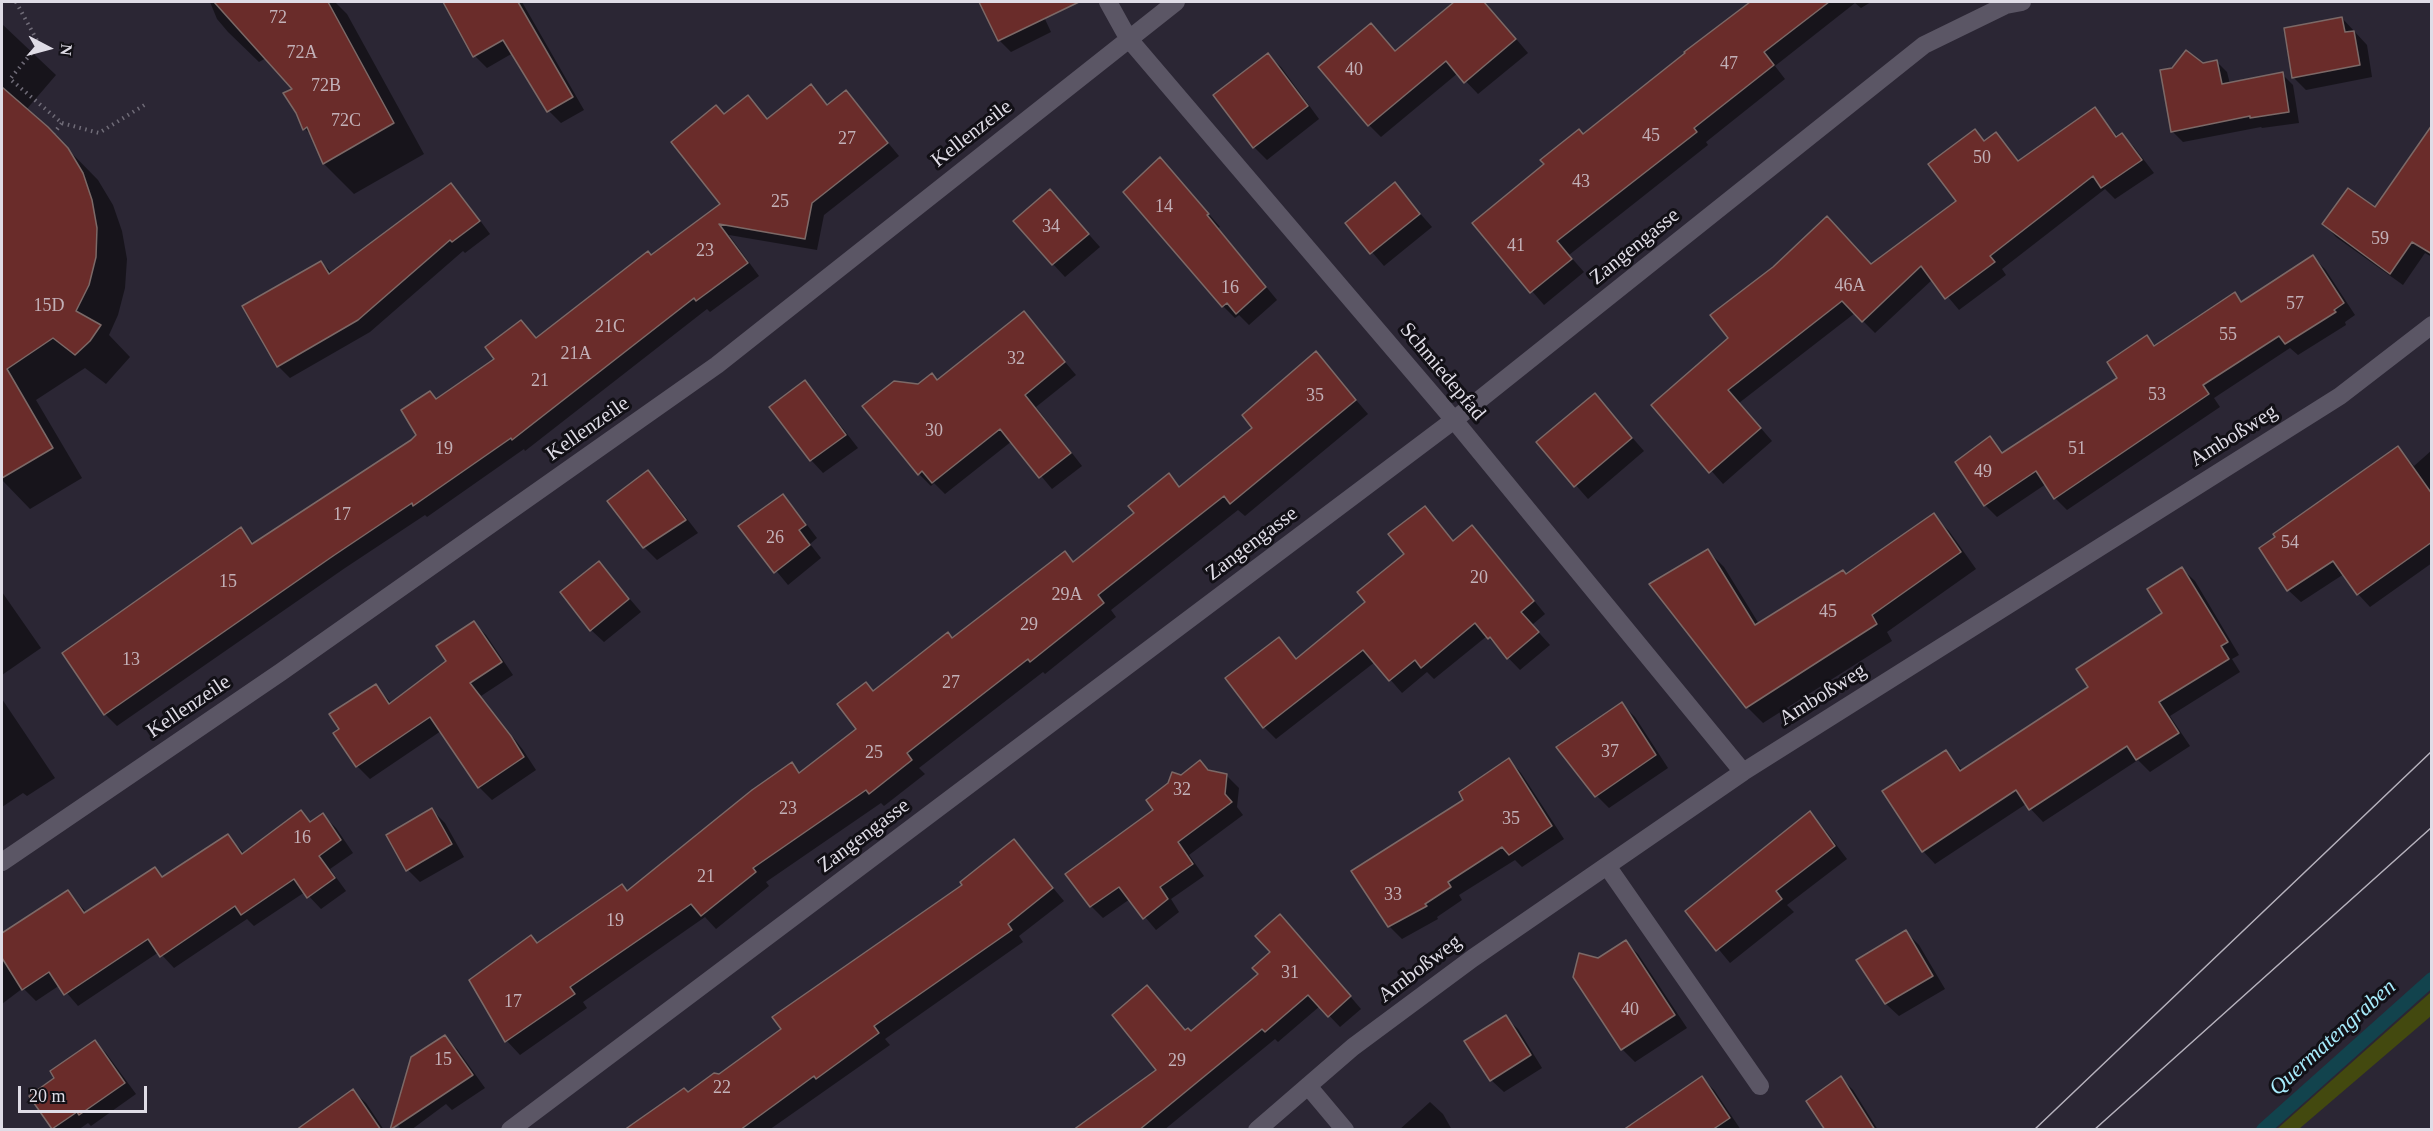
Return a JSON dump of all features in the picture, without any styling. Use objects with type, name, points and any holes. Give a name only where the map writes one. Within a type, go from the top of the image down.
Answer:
[{"type":"street","name":"Schmiedepfad","points":[[1108,2],[1128,38],[1454,420],[1743,772]]},
{"type":"street","name":"Kellenzeile","points":[[2,862],[281,672],[717,365],[1176,2]]},
{"type":"street","name":"Zangengasse","points":[[510,1130],[1454,420],[1924,45],[2011,3]]},
{"type":"street","name":"Amboßweg","points":[[1257,1130],[1353,1047],[1473,958],[1743,772],[2340,396],[2432,325]]},
{"type":"street","points":[[1607,866],[1760,1086]]},
{"type":"street","points":[[1308,1086],[1346,1130]]},
{"type":"path","points":[[16,2],[39,44],[10,78],[62,123],[99,133],[146,104]]},
{"type":"path","points":[[54,133],[62,123]]},
{"type":"green space","points":[[2431,992],[2431,1016],[2299,1129],[2277,1129]]},
{"type":"building","points":[[214,2],[328,2],[394,123],[323,164],[307,127],[303,130],[296,113],[283,93],[292,89]]},
{"type":"building","points":[[443,2],[518,2],[573,97],[547,112],[503,40],[473,57]]},
{"type":"building","points":[[979,2],[1079,2],[998,41]]},
{"type":"building","points":[[1454,2],[1484,2],[1516,39],[1464,83],[1446,61],[1368,126],[1318,67],[1371,23],[1395,51]]},
{"type":"building","points":[[1750,2],[1829,2],[1764,52],[1774,65],[1694,128],[1697,132],[1557,241],[1572,259],[1530,293],[1472,223],[1544,164],[1540,160],[1579,129],[1583,134]]},
{"type":"building","points":[[2342,17],[2345,32],[2354,31],[2360,65],[2292,78],[2284,28]]},
{"type":"building","points":[[2186,50],[2203,63],[2217,60],[2222,84],[2283,72],[2289,112],[2250,118],[2250,116],[2171,132],[2160,70],[2172,68]]},
{"type":"building","points":[[1268,53],[1308,106],[1253,148],[1213,95]]},
{"type":"building","points":[[811,84],[827,105],[846,90],[888,143],[812,203],[805,239],[719,224],[748,263],[696,301],[694,298],[512,440],[511,438],[413,506],[412,503],[333,556],[104,715],[62,653],[241,527],[252,544],[411,440],[416,435],[401,410],[430,391],[436,399],[494,359],[485,347],[521,320],[536,338],[648,251],[651,255],[720,204],[671,142],[716,105],[724,114],[748,95],[767,119]]},
{"type":"building","points":[[2,87],[48,127],[68,148],[83,173],[92,200],[97,228],[96,257],[89,285],[76,311],[101,325],[90,341],[75,355],[53,338],[7,369],[53,448],[2,478]]},
{"type":"building","points":[[2095,107],[2116,137],[2122,133],[2142,160],[2101,188],[2093,176],[1990,256],[1995,262],[1945,299],[1921,266],[1862,322],[1842,301],[1728,390],[1761,428],[1709,473],[1651,405],[1728,338],[1710,315],[1773,267],[1827,216],[1871,264],[1956,201],[1928,164],[1975,129],[1984,141],[1996,132],[2018,161]]},
{"type":"building","points":[[2432,125],[2432,254],[2412,242],[2390,274],[2322,224],[2348,188],[2375,207]]},
{"type":"building","points":[[1160,157],[1209,214],[1207,215],[1266,287],[1236,314],[1227,303],[1222,307],[1123,192]]},
{"type":"building","points":[[1395,182],[1420,214],[1370,254],[1345,223]]},
{"type":"building","points":[[451,183],[480,221],[452,242],[450,240],[358,320],[277,367],[242,306],[321,261],[329,274]]},
{"type":"building","points":[[1050,189],[1089,234],[1052,265],[1013,221]]},
{"type":"building","points":[[2313,255],[2344,303],[2334,310],[2336,312],[2285,344],[2279,336],[2203,385],[2209,394],[2054,499],[2036,471],[1984,506],[1955,462],[1990,436],[2002,453],[2117,378],[2107,362],[2147,335],[2154,346],[2235,292],[2241,302]]},
{"type":"building","points":[[1024,311],[1065,362],[1025,395],[1071,453],[1039,478],[1000,429],[932,483],[922,471],[918,475],[862,406],[894,381],[918,384],[932,373],[937,380]]},
{"type":"building","points":[[1316,351],[1356,400],[1230,504],[1224,496],[1098,595],[1104,603],[1030,662],[1028,659],[907,753],[912,760],[869,794],[866,790],[753,868],[756,872],[701,916],[691,904],[570,987],[575,994],[505,1042],[469,980],[531,935],[537,943],[622,884],[627,891],[752,790],[792,762],[799,773],[856,729],[837,704],[866,682],[873,691],[948,632],[952,638],[1065,551],[1073,562],[1134,513],[1128,506],[1169,473],[1179,487],[1252,428],[1242,415]]},
{"type":"building","points":[[805,380],[846,435],[810,461],[769,407]]},
{"type":"building","points":[[1595,393],[1632,438],[1574,487],[1536,442]]},
{"type":"building","points":[[2398,446],[2432,494],[2432,542],[2357,595],[2333,561],[2287,591],[2259,548],[2275,537],[2273,534]]},
{"type":"building","points":[[648,470],[686,520],[643,548],[607,501]]},
{"type":"building","points":[[783,494],[806,525],[799,530],[810,545],[774,573],[738,526]]},
{"type":"building","points":[[1425,506],[1453,541],[1472,525],[1534,601],[1521,612],[1539,632],[1507,659],[1490,637],[1488,639],[1475,623],[1421,668],[1415,660],[1389,681],[1363,650],[1263,728],[1225,678],[1279,637],[1296,659],[1365,602],[1357,592],[1404,554],[1388,534]]},
{"type":"building","points":[[1934,513],[1961,552],[1872,615],[1877,624],[1746,708],[1649,584],[1708,549],[1755,625],[1843,570],[1846,574]]},
{"type":"building","points":[[599,561],[629,599],[590,631],[560,592]]},
{"type":"building","points":[[2182,567],[2228,642],[2221,646],[2229,659],[2159,702],[2179,733],[2136,760],[2127,746],[2029,810],[2016,790],[1922,852],[1882,791],[1946,750],[1960,771],[2088,687],[2076,669],[2162,613],[2147,589]]},
{"type":"building","points":[[474,621],[502,662],[470,683],[511,736],[524,757],[478,788],[430,717],[356,767],[333,733],[339,729],[329,714],[376,684],[389,704],[446,661],[436,646]]},
{"type":"building","points":[[1622,702],[1656,755],[1595,797],[1556,747]]},
{"type":"building","points":[[1509,758],[1552,826],[1509,855],[1502,847],[1448,882],[1451,887],[1425,904],[1427,906],[1388,927],[1351,871],[1463,800],[1459,792]]},
{"type":"building","points":[[1200,760],[1208,770],[1227,774],[1225,794],[1232,802],[1178,842],[1193,864],[1160,887],[1168,899],[1143,919],[1119,887],[1090,907],[1065,874],[1153,810],[1146,800],[1168,783],[1172,772],[1181,775]]},
{"type":"building","points":[[432,808],[452,844],[406,871],[386,835]]},
{"type":"building","points":[[301,810],[310,822],[323,813],[341,840],[319,856],[335,878],[307,898],[294,879],[241,915],[235,906],[160,957],[148,939],[64,995],[49,972],[22,990],[2,958],[2,933],[68,890],[84,913],[155,867],[162,877],[228,834],[242,854]]},
{"type":"building","points":[[1810,811],[1835,846],[1776,891],[1782,899],[1716,951],[1685,911]]},
{"type":"building","points":[[1014,839],[1053,888],[1008,924],[1012,930],[874,1026],[879,1033],[816,1079],[814,1076],[740,1130],[624,1130],[684,1088],[688,1092],[714,1073],[719,1074],[781,1029],[772,1017],[962,885],[960,882]]},
{"type":"building","points":[[1280,914],[1351,996],[1328,1017],[1308,995],[1265,1032],[1262,1029],[1139,1130],[1073,1130],[1156,1070],[1112,1015],[1147,985],[1185,1030],[1188,1028],[1191,1031],[1258,974],[1252,968],[1270,952],[1255,936]]},
{"type":"building","points":[[1906,930],[1933,976],[1885,1004],[1856,960]]},
{"type":"building","points":[[1626,940],[1675,1015],[1621,1050],[1573,977],[1579,953],[1598,958]]},
{"type":"building","points":[[1506,1015],[1531,1055],[1490,1081],[1464,1041]]},
{"type":"building","points":[[445,1035],[473,1075],[390,1130],[411,1057]]},
{"type":"building","points":[[95,1040],[125,1083],[79,1115],[77,1112],[52,1129],[29,1096],[54,1078],[50,1071]]},
{"type":"building","points":[[1702,1076],[1730,1118],[1712,1130],[1623,1130]]},
{"type":"building","points":[[1841,1076],[1875,1130],[1825,1130],[1806,1101]]},
{"type":"building","points":[[353,1089],[381,1130],[296,1130]]},
{"type":"waterway","name":"Quermatengraben","points":[[2263,1130],[2432,979]]},
{"type":"tram line","points":[[2034,1130],[2432,751]]},
{"type":"tram line","points":[[2094,1130],[2432,827]]}]
